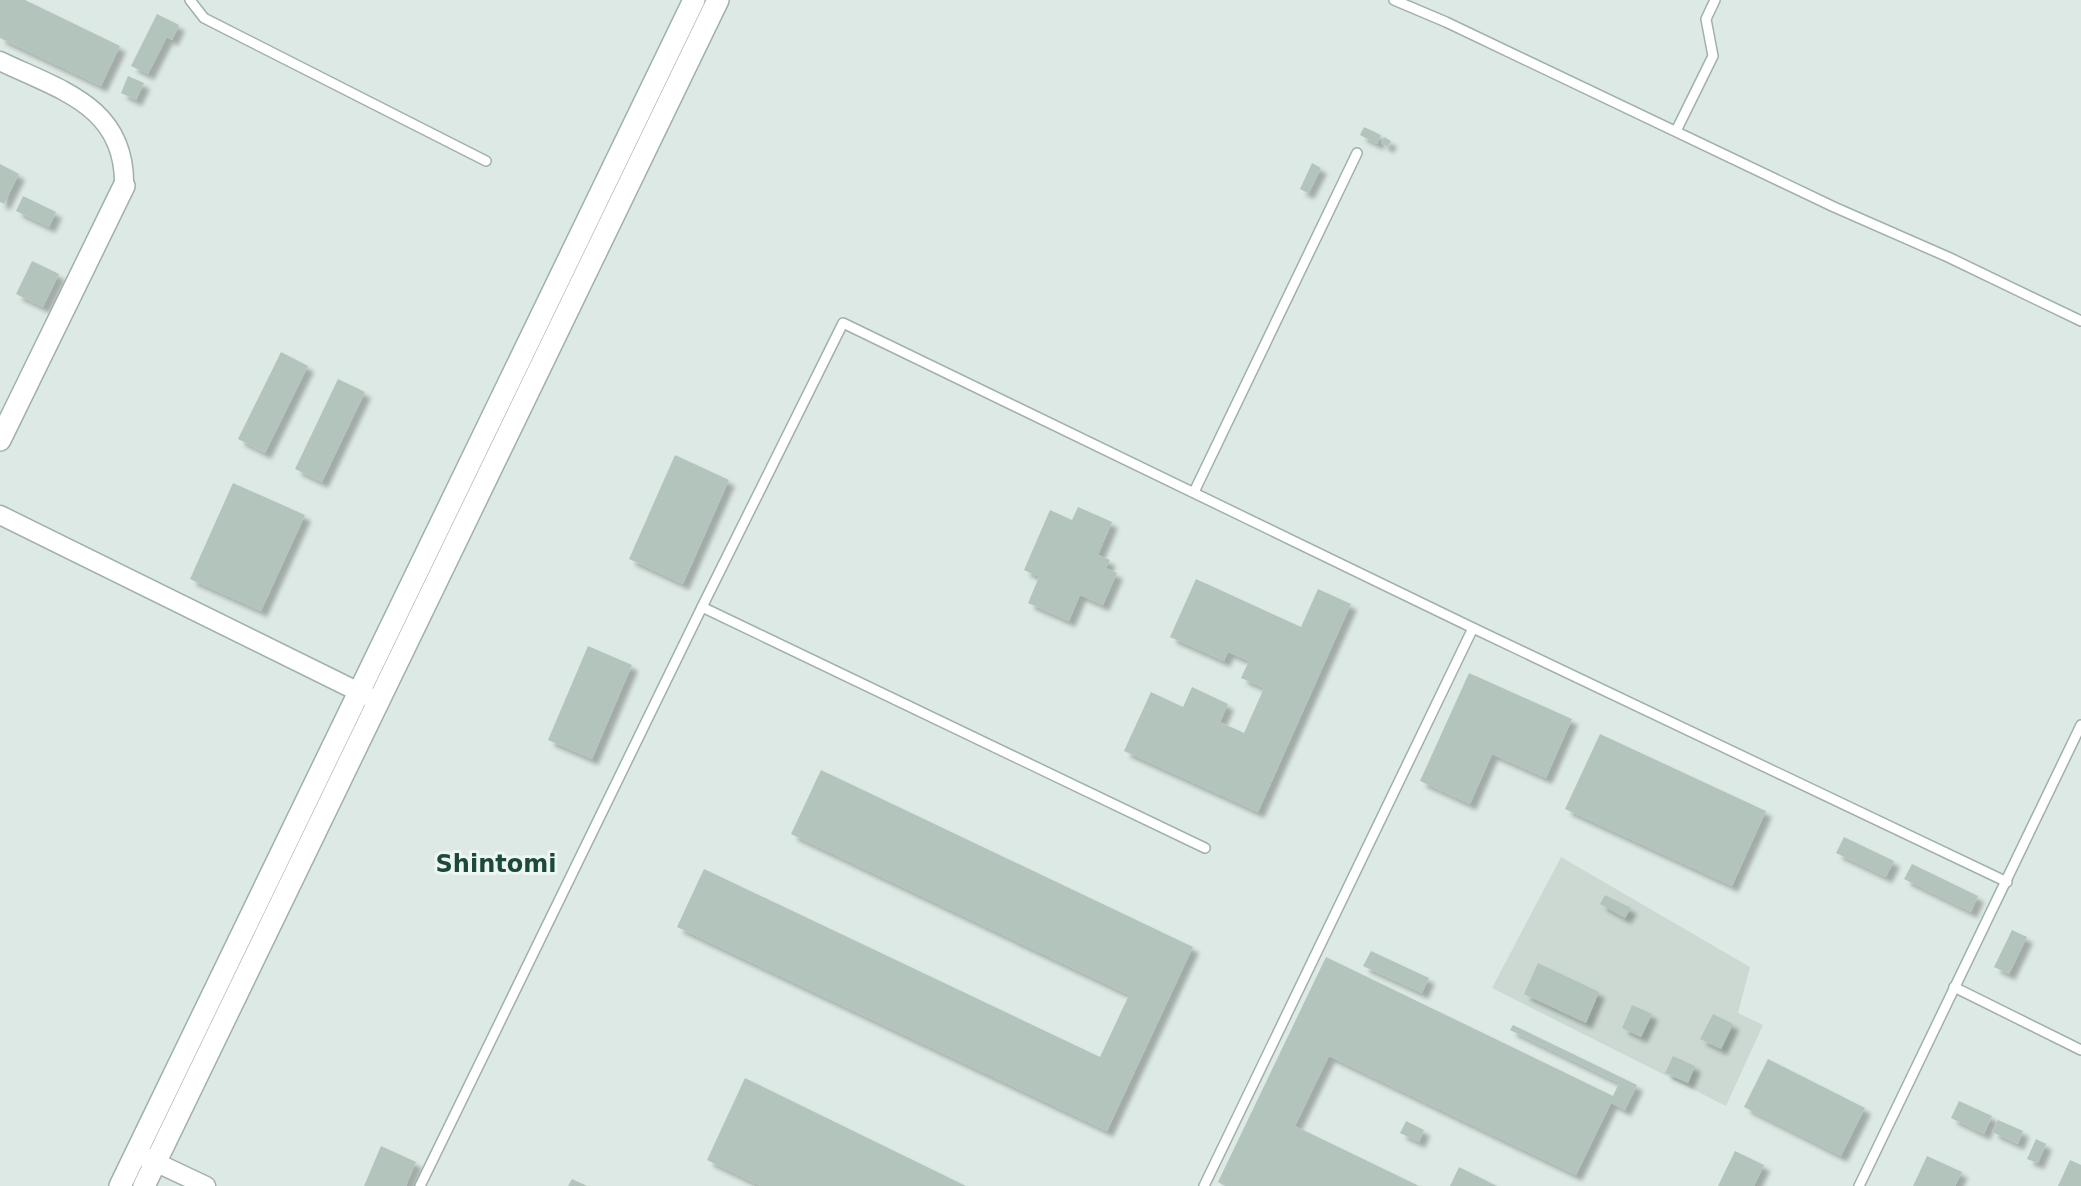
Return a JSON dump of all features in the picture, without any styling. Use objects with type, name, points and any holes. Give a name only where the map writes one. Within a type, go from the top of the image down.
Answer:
[{"type":"street","points":[[120,1186],[694,0]]},
{"type":"street","points":[[144,1186],[718,0]]},
{"type":"street","points":[[0,61],[86,103],[107,124],[124,166],[124,186],[0,440]]},
{"type":"street","points":[[0,515],[379,701]]},
{"type":"street","points":[[136,1153],[206,1186]]},
{"type":"lane","points":[[190,0],[204,18],[485,161]]},
{"type":"lane","points":[[1394,0],[2081,321]]},
{"type":"lane","points":[[1676,131],[1713,56],[1706,19],[1715,0]]},
{"type":"lane","points":[[1194,492],[1357,153]]},
{"type":"lane","points":[[419,1186],[843,323],[1473,628],[2007,882]]},
{"type":"lane","points":[[702,607],[1205,848]]},
{"type":"lane","points":[[1204,1186],[1473,628]]},
{"type":"lane","points":[[1859,1186],[2081,725]]},
{"type":"lane","points":[[1954,987],[2081,1050]]},
{"type":"shaded area","points":[[1561,857],[1750,967],[1738,1013],[1763,1025],[1726,1106],[1492,988]]},
{"type":"building","points":[[0,0],[25,0],[120,46],[101,86],[0,38]]},
{"type":"building","points":[[157,14],[179,25],[172,40],[167,37],[148,74],[131,66]]},
{"type":"building","points":[[128,76],[144,83],[136,100],[121,93]]},
{"type":"building","points":[[1364,127],[1381,135],[1377,144],[1360,135]]},
{"type":"building","points":[[1384,137],[1391,141],[1388,147],[1381,143]]},
{"type":"building","points":[[1312,163],[1321,168],[1308,193],[1300,189]]},
{"type":"building","points":[[0,164],[19,174],[4,204],[0,202]]},
{"type":"building","points":[[23,196],[56,212],[49,227],[16,211]]},
{"type":"building","points":[[32,261],[59,274],[43,307],[16,294]]},
{"type":"building","points":[[281,352],[308,366],[265,453],[238,439]]},
{"type":"building","points":[[338,379],[365,392],[322,482],[295,469]]},
{"type":"building","points":[[675,455],[729,480],[683,584],[629,559]]},
{"type":"building","points":[[233,483],[305,515],[261,611],[190,579]]},
{"type":"building","points":[[1078,507],[1112,522],[1098,555],[1110,560],[1106,568],[1117,573],[1103,605],[1080,595],[1069,621],[1028,603],[1039,577],[1024,570],[1050,510],[1072,520]]},
{"type":"building","points":[[1196,579],[1301,627],[1318,589],[1351,604],[1258,812],[1124,751],[1151,692],[1183,707],[1192,687],[1228,704],[1220,722],[1244,733],[1264,688],[1241,678],[1249,661],[1228,652],[1224,661],[1170,637]]},
{"type":"building","points":[[588,646],[632,665],[592,759],[548,740]]},
{"type":"building","points":[[1469,673],[1572,719],[1546,778],[1492,754],[1470,804],[1420,781]]},
{"type":"building","points":[[1600,734],[1766,811],[1732,886],[1565,809]]},
{"type":"building","points":[[821,770],[1193,947],[1107,1131],[677,927],[704,869],[1100,1057],[1129,995],[791,834]]},
{"type":"building","points":[[1844,837],[1894,861],[1886,877],[1836,853]]},
{"type":"building","points":[[1912,864],[1978,896],[1971,912],[1904,879]]},
{"type":"building","points":[[1605,895],[1631,908],[1625,918],[1600,904]]},
{"type":"building","points":[[2012,930],[2027,937],[2009,974],[1994,967]]},
{"type":"building","points":[[1371,951],[1429,978],[1422,993],[1363,966]]},
{"type":"building","points":[[1326,957],[1613,1096],[1619,1083],[1510,1030],[1513,1025],[1637,1085],[1625,1110],[1611,1103],[1576,1175],[1329,1056],[1295,1126],[1419,1186],[1225,1186],[1218,1182]]},
{"type":"building","points":[[1538,963],[1599,992],[1586,1023],[1524,994]]},
{"type":"building","points":[[1632,1005],[1652,1014],[1641,1037],[1622,1028]]},
{"type":"building","points":[[1713,1014],[1733,1024],[1721,1049],[1700,1039]]},
{"type":"building","points":[[1673,1056],[1695,1066],[1688,1083],[1665,1073]]},
{"type":"building","points":[[1768,1059],[1865,1108],[1841,1156],[1744,1107]]},
{"type":"building","points":[[745,1078],[966,1186],[761,1186],[707,1160]]},
{"type":"building","points":[[1959,1101],[1992,1116],[1984,1134],[1951,1118]]},
{"type":"building","points":[[1998,1120],[2023,1131],[2018,1144],[1992,1132]]},
{"type":"building","points":[[1406,1121],[1424,1130],[1419,1142],[1400,1133]]},
{"type":"building","points":[[2036,1139],[2046,1144],[2038,1163],[2027,1159]]},
{"type":"building","points":[[381,1146],[416,1162],[406,1186],[364,1186]]},
{"type":"building","points":[[1735,1151],[1764,1165],[1754,1186],[1718,1186]]},
{"type":"building","points":[[1927,1156],[1962,1172],[1955,1186],[1913,1186]]},
{"type":"building","points":[[2070,1160],[2081,1165],[2081,1186],[2058,1186]]},
{"type":"building","points":[[1459,1167],[1497,1186],[1450,1186]]},
{"type":"building","points":[[572,1179],[587,1186],[568,1186]]},
{"type":"district","name":"Shintomi","points":[[496,864]]}]
